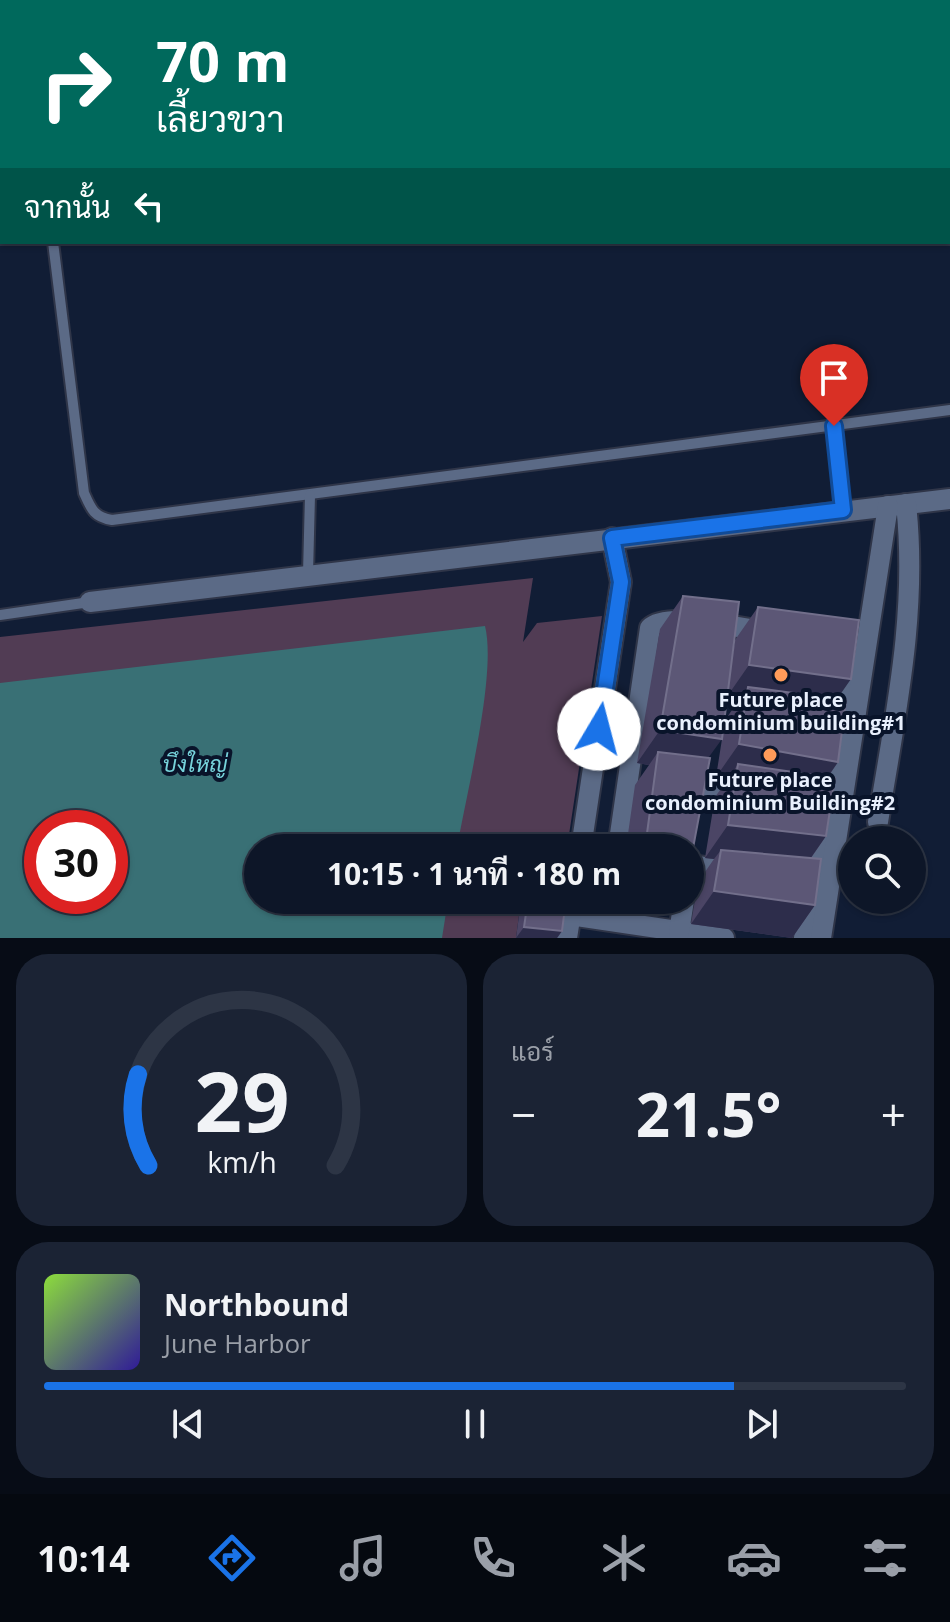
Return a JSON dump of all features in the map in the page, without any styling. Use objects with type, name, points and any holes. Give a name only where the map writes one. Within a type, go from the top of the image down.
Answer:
[{"type":"street","points":[[90,602],[950,499]]},
{"type":"street","points":[[878,822],[909,620],[912,555],[897,505]]},
{"type":"street","points":[[821,938],[897,505]]},
{"type":"street","points":[[583,834],[621,582],[612,538]]},
{"type":"street","points":[[622,834],[639,772],[650,628],[656,622],[672,620],[728,634],[791,635]]},
{"type":"street","points":[[804,938],[805,880],[830,722],[850,652],[848,644]]},
{"type":"street","points":[[595,758],[639,772],[704,778],[764,794]]},
{"type":"street","points":[[698,812],[704,778]]},
{"type":"street","points":[[704,867],[751,873]]},
{"type":"street","points":[[567,938],[571,914]]},
{"type":"street","points":[[589,914],[608,921],[724,938]]},
{"type":"street","points":[[608,921],[609,914]]},
{"type":"street","points":[[679,932],[682,914]]},
{"type":"lane","points":[[53,244],[84,493],[91,510],[99,518],[112,520],[310,495],[950,410]]},
{"type":"lane","points":[[834,426],[843,510]]},
{"type":"lane","points":[[308,574],[310,495]]},
{"type":"lane","points":[[0,615],[90,602]]},
{"type":"shaded area","name":"บึงใหญ่","points":[[533,578],[523,642],[537,623],[602,616],[569,834],[244,834],[244,914],[519,914],[516,938],[0,938],[0,637]]},
{"type":"water","name":"บึงใหญ่","points":[[485,626],[488,647],[484,703],[460,834],[244,834],[244,914],[446,914],[442,938],[0,938],[0,683]]},
{"type":"building","points":[[683,596],[739,602],[722,739],[660,730]]},
{"type":"building","points":[[758,607],[859,620],[851,679],[749,665]]},
{"type":"building","points":[[748,687],[846,700],[838,762],[739,744]]},
{"type":"building","points":[[658,752],[710,758],[696,834],[647,834]]},
{"type":"building","points":[[738,764],[835,778],[826,836],[728,825]]},
{"type":"building","points":[[721,850],[821,859],[815,905],[714,891]]},
{"type":"building","points":[[526,914],[564,914],[562,931],[524,927]]},
{"type":"place","name":"Future place condominium building#1","points":[[781,675]]},
{"type":"place","name":"Future place condominium Building#2","points":[[770,755]]},
{"type":"route","points":[[599,729],[621,582],[612,538],[843,510],[834,426]]}]
